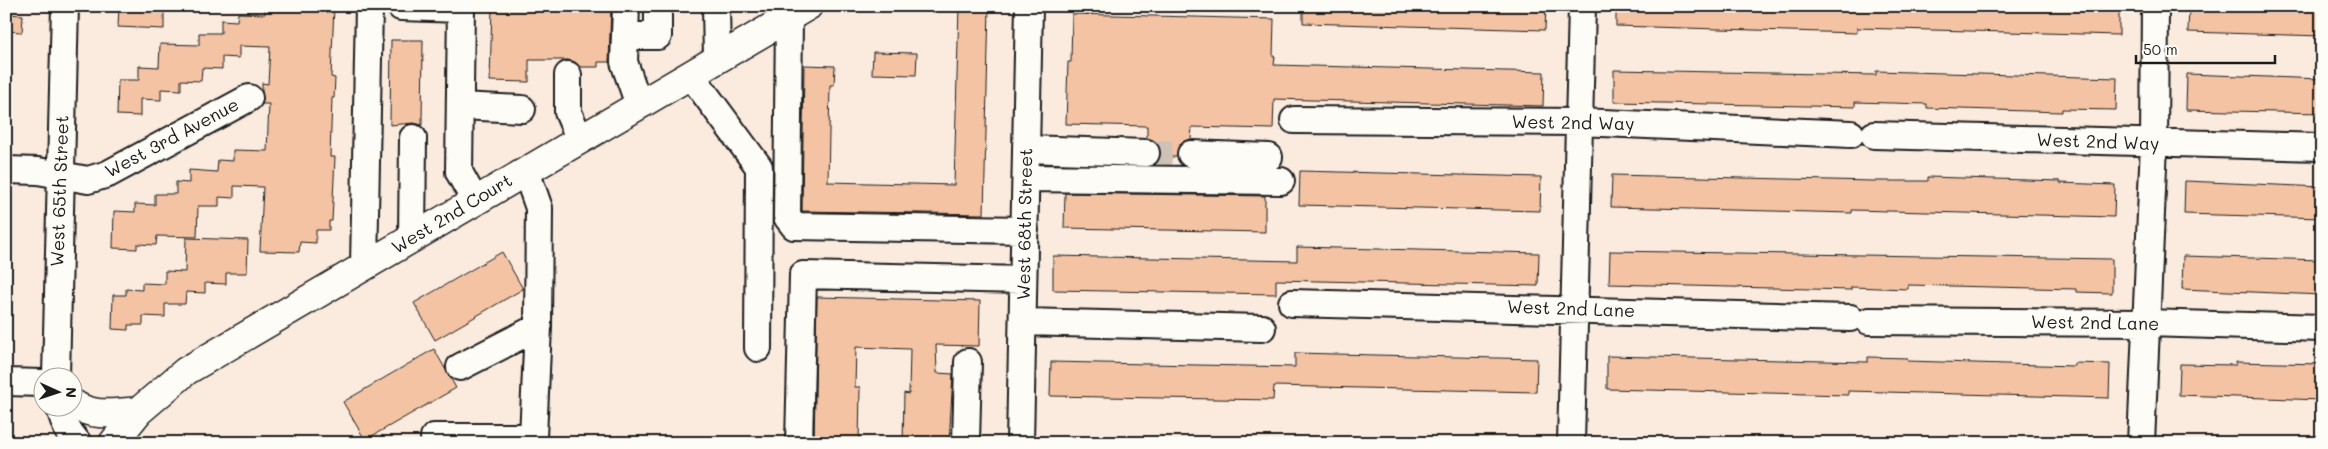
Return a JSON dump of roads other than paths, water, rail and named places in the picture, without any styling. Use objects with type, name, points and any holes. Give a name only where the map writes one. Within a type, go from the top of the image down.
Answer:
[{"type":"main road","name":"West 2nd Court","points":[[113,443],[139,411],[186,371],[717,59],[788,13]]},
{"type":"main road","points":[[82,410],[93,413],[139,411]]},
{"type":"street","name":"West 65th Street","points":[[56,366],[65,6]]},
{"type":"street","points":[[364,266],[370,6]]},
{"type":"street","points":[[626,6],[624,62],[639,105]]},
{"type":"street","points":[[625,36],[658,36],[658,6]]},
{"type":"street","points":[[716,6],[717,59]]},
{"type":"street","name":"West 68th Street","points":[[1020,443],[1029,6]]},
{"type":"street","points":[[1572,443],[1582,6]]},
{"type":"street","points":[[2141,443],[2154,144],[2155,6]]},
{"type":"street","points":[[401,7],[461,7],[460,172],[475,201]]},
{"type":"street","points":[[788,13],[787,217],[794,226],[860,229],[1024,230]]},
{"type":"street","points":[[691,74],[759,167],[758,348]]},
{"type":"street","points":[[568,75],[568,112],[580,140]]},
{"type":"street","name":"West 3rd Avenue","points":[[6,170],[38,171],[88,180],[108,174],[249,98]]},
{"type":"street","points":[[460,106],[522,109]]},
{"type":"street","name":"West 2nd Way","points":[[1294,120],[1580,122],[1863,135],[2322,147]]},
{"type":"street","points":[[412,238],[414,138]]},
{"type":"street","points":[[1026,149],[1146,153]]},
{"type":"street","points":[[1191,154],[1269,157]]},
{"type":"street","points":[[434,437],[533,437],[538,327],[539,208],[526,171]]},
{"type":"street","points":[[1026,178],[1281,181]]},
{"type":"street","points":[[799,443],[803,275],[1024,280]]},
{"type":"street","name":"West 2nd Lane","points":[[1292,303],[1575,309],[1860,320],[2145,323],[2322,328]]},
{"type":"street","points":[[1022,322],[1262,328]]},
{"type":"street","points":[[460,367],[538,327]]},
{"type":"street","points":[[966,443],[968,362]]},
{"type":"street","points":[[6,382],[32,383]]},
{"type":"street","points":[[62,416],[67,429],[78,443]]},
{"type":"tunnel","points":[[1146,153],[1191,154]]}]
